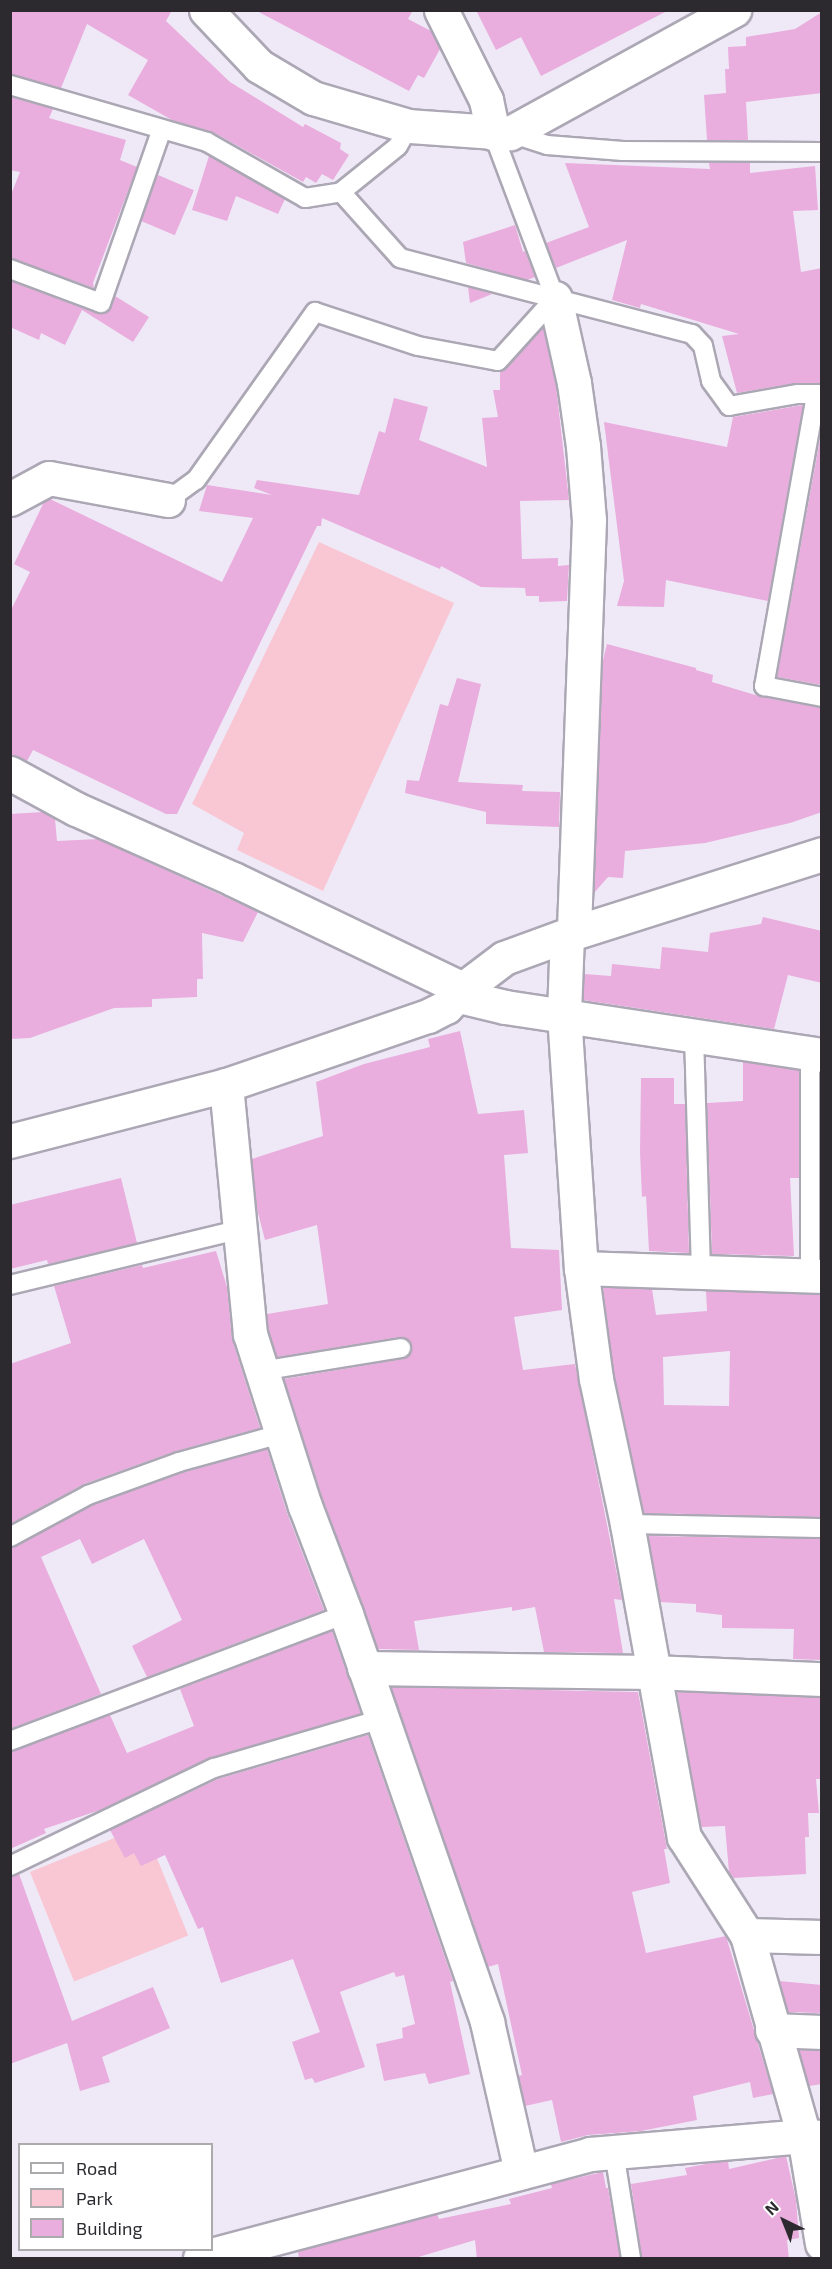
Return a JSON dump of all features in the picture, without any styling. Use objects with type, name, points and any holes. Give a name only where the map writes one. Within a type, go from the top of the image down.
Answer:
[{"type":"street","points":[[206,10],[259,66],[313,98],[409,126],[501,133],[734,10]]},
{"type":"street","points":[[441,10],[501,133]]},
{"type":"street","points":[[555,298],[574,383],[584,446],[589,520],[570,934],[564,1014],[581,1268],[596,1379],[627,1524],[652,1672],[684,1837],[747,1935],[772,2030],[813,2137],[822,2243]]},
{"type":"street","points":[[10,499],[49,478],[168,500]]},
{"type":"street","points":[[10,773],[76,809],[233,879],[461,992],[505,1007],[564,1014],[816,1054]]},
{"type":"street","points":[[10,1141],[226,1085],[428,1016],[504,958],[570,934],[822,854]]},
{"type":"street","points":[[226,1085],[250,1334],[281,1434],[346,1614],[487,2022],[521,2172]]},
{"type":"street","points":[[581,1268],[816,1276]]},
{"type":"street","points":[[364,1668],[652,1672],[822,1679]]},
{"type":"street","points":[[747,1935],[822,1937]]},
{"type":"street","points":[[772,2030],[822,2032]]},
{"type":"street","points":[[201,2259],[590,2154],[813,2137]]},
{"type":"lane","points":[[10,85],[207,142],[304,198],[341,192],[398,146],[409,126]]},
{"type":"lane","points":[[10,269],[101,303],[162,129]]},
{"type":"lane","points":[[501,133],[547,144],[623,151],[822,152]]},
{"type":"lane","points":[[501,133],[555,298]]},
{"type":"lane","points":[[341,192],[399,258],[692,334],[703,346],[711,381],[729,406],[798,394],[819,394],[764,686],[822,697]]},
{"type":"lane","points":[[168,500],[196,480],[315,312],[418,346],[498,361],[555,298]]},
{"type":"lane","points":[[694,1035],[701,1271]]},
{"type":"lane","points":[[816,1054],[816,1276]]},
{"type":"lane","points":[[10,1285],[241,1229]]},
{"type":"lane","points":[[261,1371],[401,1348]]},
{"type":"lane","points":[[10,1537],[88,1495],[179,1462],[281,1434]]},
{"type":"lane","points":[[627,1524],[822,1528]]},
{"type":"lane","points":[[10,1741],[346,1614]]},
{"type":"lane","points":[[10,1866],[214,1768],[382,1719]]},
{"type":"lane","points":[[614,2152],[631,2259]]},
{"type":"green space","points":[[319,542],[454,603],[323,891],[237,850],[244,833],[192,804]]},
{"type":"green space","points":[[144,1826],[188,1935],[74,1981],[30,1872]]},
{"type":"building","points":[[10,10],[172,10],[166,21],[230,82],[303,127],[305,124],[341,143],[340,149],[349,155],[333,180],[322,174],[316,183],[306,177],[303,182],[213,132],[172,120],[128,95],[148,60],[87,24],[61,88],[10,74]]},
{"type":"building","points":[[255,10],[413,10],[408,19],[431,31],[440,49],[424,78],[418,75],[409,91]]},
{"type":"building","points":[[476,10],[669,10],[541,76],[521,37],[496,50]]},
{"type":"building","points":[[822,12],[822,93],[746,102],[748,140],[707,140],[704,95],[726,93],[725,69],[729,69],[728,47],[746,46],[746,37],[795,29]]},
{"type":"building","points":[[10,97],[53,109],[49,118],[126,140],[120,160],[137,167],[93,283],[94,288],[10,258],[10,197],[20,172],[10,170]]},
{"type":"building","points":[[209,156],[285,199],[278,214],[236,196],[227,221],[192,210]]},
{"type":"building","points":[[565,163],[710,169],[709,163],[750,163],[750,173],[815,166],[818,210],[793,211],[801,272],[822,268],[822,383],[796,383],[737,393],[722,336],[739,334],[641,304],[640,308],[612,300],[627,240],[556,268],[546,243],[589,227]]},
{"type":"building","points":[[158,175],[194,190],[175,235],[139,220]]},
{"type":"building","points":[[515,225],[523,252],[525,251],[535,277],[527,280],[466,263],[463,242]]},
{"type":"building","points":[[10,281],[98,314],[109,311],[115,296],[149,317],[133,342],[82,310],[65,345],[41,333],[39,340],[10,327]]},
{"type":"building","points":[[468,287],[492,294],[470,303]]},
{"type":"building","points":[[543,328],[556,386],[569,500],[520,501],[522,559],[558,558],[558,566],[569,565],[567,601],[539,602],[539,596],[526,596],[525,588],[481,587],[441,566],[440,569],[322,518],[321,526],[317,526],[177,814],[166,814],[33,750],[27,761],[10,754],[10,612],[30,572],[14,564],[44,502],[50,499],[222,582],[253,518],[199,511],[207,485],[272,495],[254,488],[257,480],[359,495],[379,431],[385,433],[394,398],[428,407],[419,440],[487,467],[482,418],[498,417],[493,390],[500,390],[500,372],[506,369]]},
{"type":"building","points":[[803,405],[768,601],[666,580],[664,607],[617,606],[624,581],[604,422],[727,447],[733,417]]},
{"type":"building","points":[[822,428],[822,685],[777,677]]},
{"type":"building","points":[[607,644],[696,668],[696,670],[713,675],[712,682],[762,697],[822,708],[822,812],[790,823],[705,843],[625,851],[623,878],[608,877],[594,893],[603,660]]},
{"type":"building","points":[[457,678],[481,684],[458,782],[523,785],[522,791],[560,792],[559,827],[486,824],[486,812],[405,793],[407,780],[419,781],[440,704],[448,706]]},
{"type":"building","points":[[43,812],[55,819],[57,841],[98,839],[258,912],[243,942],[202,933],[203,979],[197,979],[197,997],[152,999],[152,1007],[114,1008],[30,1038],[10,1039],[10,814]]},
{"type":"building","points":[[763,917],[822,931],[822,983],[788,975],[774,1029],[583,1000],[584,974],[611,976],[612,964],[660,969],[662,947],[708,952],[710,933],[761,924]]},
{"type":"building","points":[[460,1031],[478,1114],[524,1110],[528,1153],[504,1155],[511,1248],[559,1250],[562,1310],[514,1317],[523,1370],[575,1364],[622,1600],[614,1599],[623,1653],[544,1652],[535,1607],[512,1611],[512,1607],[414,1621],[419,1650],[378,1649],[323,1500],[284,1379],[403,1359],[411,1352],[412,1346],[405,1338],[399,1337],[277,1357],[268,1330],[267,1314],[328,1304],[317,1225],[265,1240],[257,1209],[252,1159],[323,1136],[316,1082],[364,1064],[430,1047],[428,1039]]},
{"type":"building","points":[[743,1062],[799,1070],[799,1178],[790,1178],[794,1256],[712,1254],[707,1103],[743,1101]]},
{"type":"building","points":[[641,1078],[674,1078],[674,1104],[685,1104],[689,1253],[649,1251],[646,1196],[642,1197]]},
{"type":"building","points":[[121,1178],[137,1243],[48,1264],[47,1260],[10,1269],[10,1205]]},
{"type":"building","points":[[216,1251],[227,1287],[232,1339],[260,1428],[176,1451],[84,1484],[10,1524],[10,1364],[71,1343],[54,1286],[142,1265],[143,1268]]},
{"type":"building","points":[[603,1287],[652,1289],[656,1315],[707,1311],[706,1291],[822,1295],[822,1517],[644,1513],[614,1376]],"holes":[[[730,1351],[729,1406],[664,1405],[663,1357]]]},
{"type":"building","points":[[267,1449],[287,1513],[324,1610],[147,1677],[132,1646],[182,1620],[144,1539],[92,1564],[80,1539],[41,1557],[101,1694],[10,1729],[10,1548],[93,1505],[182,1473]]},
{"type":"building","points":[[648,1536],[822,1539],[822,1660],[793,1659],[794,1629],[722,1628],[722,1615],[696,1612],[696,1604],[660,1602]]},
{"type":"building","points":[[332,1631],[361,1714],[209,1758],[100,1810],[44,1829],[46,1833],[10,1849],[10,1752],[110,1715],[127,1753],[194,1726],[180,1689]]},
{"type":"building","points":[[391,1687],[638,1692],[667,1849],[664,1849],[670,1883],[632,1892],[646,1953],[726,1936],[773,2094],[753,2098],[750,2082],[693,2096],[697,2120],[641,2131],[588,2135],[561,2142],[552,2100],[525,2106],[518,2076],[522,2075],[498,1964],[488,1967]]},
{"type":"building","points":[[677,1692],[822,1698],[822,1779],[816,1779],[819,1813],[808,1813],[809,1837],[805,1837],[806,1874],[733,1878],[729,1872],[725,1826],[701,1827]]},
{"type":"building","points":[[368,1735],[453,1981],[450,1982],[470,2074],[429,2084],[425,2073],[384,2081],[376,2044],[403,2038],[402,2028],[415,2024],[404,1975],[396,1977],[394,1972],[340,1992],[365,2067],[315,2083],[312,2078],[305,2080],[292,2042],[320,2032],[293,1959],[221,1983],[203,1927],[198,1929],[165,1855],[141,1866],[134,1853],[125,1858],[110,1830],[218,1779]]},
{"type":"building","points":[[19,1874],[72,2021],[153,1987],[170,2028],[102,2057],[110,2082],[80,2091],[67,2043],[10,2064],[10,1877]]},
{"type":"building","points":[[779,1981],[822,1985],[820,2013],[788,2012]]},
{"type":"building","points":[[799,2050],[822,2051],[822,2084],[809,2086]]},
{"type":"building","points":[[786,2156],[796,2200],[799,2238],[787,2240],[789,2259],[642,2259],[631,2184],[687,2175],[685,2168],[716,2162],[728,2161],[729,2169]]},
{"type":"building","points":[[603,2172],[606,2188],[608,2188],[620,2259],[477,2259],[475,2240],[412,2259],[299,2259],[298,2252],[316,2246],[437,2214],[439,2219],[511,2204],[509,2199],[552,2188],[551,2184]]}]
